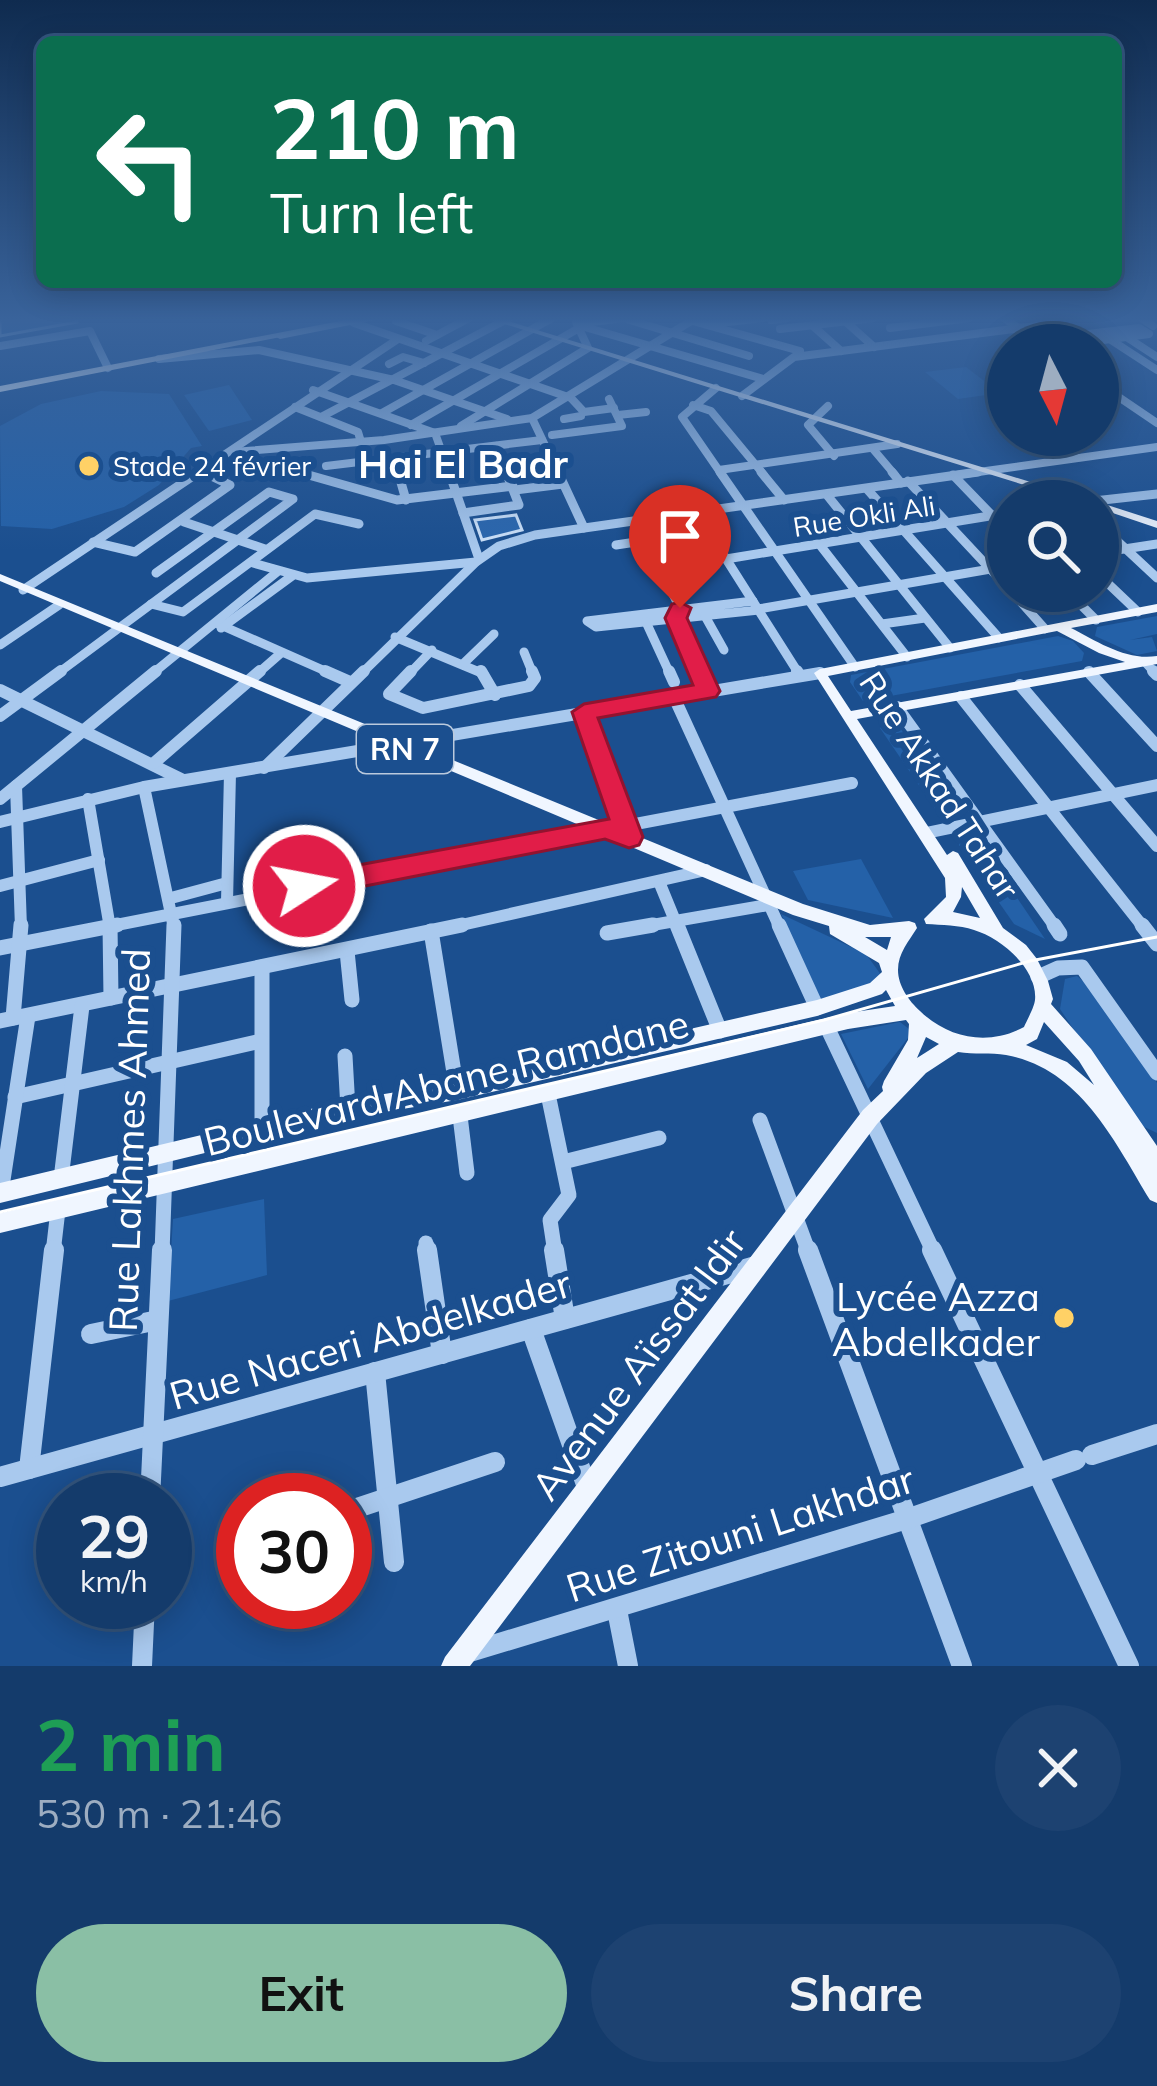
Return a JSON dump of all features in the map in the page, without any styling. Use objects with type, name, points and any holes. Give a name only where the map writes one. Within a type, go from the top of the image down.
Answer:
[{"type":"main road","points":[[742,396],[1019,480]]},
{"type":"main road","points":[[1119,511],[1157,525]]},
{"type":"main road","name":"RN 7","points":[[7,583],[606,829],[627,831],[766,900],[870,932],[908,929]]},
{"type":"main road","points":[[1087,632],[1157,608]]},
{"type":"main road","points":[[825,672],[1052,627],[1087,632],[1148,662]]},
{"type":"main road","points":[[1087,632],[1089,672]]},
{"type":"main road","points":[[854,715],[1148,662]]},
{"type":"main road","name":"Rue Akkad Tahar","points":[[825,672],[997,932]]},
{"type":"main road","name":"Rue Akkad Tahar","points":[[932,832],[956,886],[949,908],[932,919]]},
{"type":"main road","name":"RN 7","points":[[800,910],[875,950],[890,971]]},
{"type":"main road","points":[[875,1111],[917,1042],[914,1016],[890,971],[891,952],[908,929],[932,919],[964,920],[997,932],[1026,956],[1038,977],[1043,1008],[1085,1055],[1157,1163]]},
{"type":"main road","name":"Boulevard Abane Ramdane","points":[[0,1223],[460,1116],[822,1018],[876,989],[890,971]]},
{"type":"main road","points":[[1004,1046],[1030,1033],[1043,1008]]},
{"type":"main road","points":[[914,1016],[956,1043],[1004,1046],[1046,1056],[1070,1071],[1144,1145],[1157,1193]]},
{"type":"main road","name":"Boulevard Abane Ramdane","points":[[0,1193],[166,1157],[348,1109],[457,1091],[720,1031],[822,1018],[914,1016]]},
{"type":"main road","points":[[875,1111],[920,1067],[956,1043]]},
{"type":"main road","name":"Avenue Aïssat Idir","points":[[458,1660],[875,1111]]},
{"type":"street","points":[[7,583],[93,542],[265,431],[309,396]]},
{"type":"street","points":[[328,396],[435,434],[480,558]]},
{"type":"street","points":[[321,417],[363,396]]},
{"type":"street","points":[[382,413],[412,396]]},
{"type":"street","points":[[442,396],[514,422]]},
{"type":"street","points":[[411,425],[461,396]]},
{"type":"street","points":[[455,430],[509,396]]},
{"type":"street","points":[[565,396],[583,414],[589,430]]},
{"type":"street","points":[[232,453],[514,422],[575,396]]},
{"type":"street","points":[[706,396],[682,417],[855,667]]},
{"type":"street","points":[[1119,397],[1157,423]]},
{"type":"street","points":[[693,405],[712,413],[784,500]]},
{"type":"street","points":[[554,406],[572,433]]},
{"type":"street","points":[[828,406],[808,425],[834,455]]},
{"type":"street","points":[[295,407],[360,433],[362,442]]},
{"type":"street","points":[[564,418],[614,407],[646,412]]},
{"type":"street","points":[[326,466],[622,426],[614,407]]},
{"type":"street","points":[[532,418],[547,438],[584,528]]},
{"type":"street","points":[[719,470],[874,449],[893,442],[899,430]]},
{"type":"street","points":[[256,450],[265,431]]},
{"type":"street","points":[[323,446],[328,482]]},
{"type":"street","points":[[464,513],[519,504],[496,446]]},
{"type":"street","points":[[264,768],[316,712],[480,558],[519,539],[1157,446]]},
{"type":"street","points":[[874,449],[987,565]]},
{"type":"street","points":[[232,453],[406,500],[563,484]]},
{"type":"street","points":[[395,460],[406,500]]},
{"type":"street","points":[[93,542],[133,553],[230,485],[200,472]]},
{"type":"street","points":[[952,475],[987,511]]},
{"type":"street","points":[[867,489],[999,638]]},
{"type":"street","points":[[0,716],[293,499],[269,492],[156,573]]},
{"type":"street","points":[[1119,499],[1157,494]]},
{"type":"street","points":[[827,495],[950,647]]},
{"type":"street","points":[[697,513],[800,676]]},
{"type":"street","points":[[151,604],[183,612],[315,514],[359,524]]},
{"type":"street","name":"Rue Okli Ali","points":[[726,559],[987,517]]},
{"type":"street","points":[[636,521],[708,691]]},
{"type":"street","points":[[184,522],[265,549]]},
{"type":"street","points":[[616,545],[709,531]]},
{"type":"street","points":[[282,578],[254,563],[284,541]]},
{"type":"street","points":[[1119,543],[1157,578]]},
{"type":"street","points":[[1119,550],[1157,544]]},
{"type":"street","points":[[820,545],[907,657]]},
{"type":"street","points":[[0,799],[282,578],[480,558]]},
{"type":"street","points":[[757,607],[705,616],[678,613],[646,622],[593,627],[587,621],[810,601],[987,570]]},
{"type":"street","points":[[1119,594],[1138,612]]},
{"type":"street","points":[[0,645],[59,605]]},
{"type":"street","points":[[1035,612],[1052,627]]},
{"type":"street","points":[[1077,612],[1087,632]]},
{"type":"street","points":[[705,616],[724,650]]},
{"type":"street","points":[[882,624],[925,618]]},
{"type":"street","points":[[646,622],[766,900],[822,1018],[875,1111],[1129,1666]]},
{"type":"street","points":[[218,626],[350,682]]},
{"type":"street","points":[[464,663],[494,634]]},
{"type":"street","points":[[395,637],[485,674],[495,695]]},
{"type":"street","points":[[432,650],[389,694],[420,708],[495,695],[534,682],[524,652]]},
{"type":"street","points":[[154,763],[281,653]]},
{"type":"street","points":[[1148,662],[1157,674]]},
{"type":"street","points":[[0,822],[144,787],[584,712],[674,689],[708,691],[825,672]]},
{"type":"street","points":[[1089,672],[1157,746]]},
{"type":"street","points":[[1020,686],[1157,846]]},
{"type":"street","points":[[0,690],[184,780]]},
{"type":"street","points":[[961,697],[1157,944]]},
{"type":"street","points":[[897,707],[1060,934]]},
{"type":"street","points":[[584,712],[627,831],[852,783]]},
{"type":"street","points":[[226,902],[230,773]]},
{"type":"street","points":[[932,832],[1157,785]]},
{"type":"street","points":[[0,1193],[15,1097],[14,1018],[22,944],[16,786]]},
{"type":"street","name":"Rue Lakhmes Ahmed","points":[[144,787],[172,905],[176,983],[151,1473]]},
{"type":"street","points":[[88,799],[110,925],[111,998]]},
{"type":"street","points":[[172,905],[226,902],[606,829]]},
{"type":"street","points":[[0,886],[99,860]]},
{"type":"street","points":[[14,1018],[661,884],[706,870]]},
{"type":"street","points":[[0,948],[110,925],[226,883]]},
{"type":"street","points":[[661,884],[720,1031]]},
{"type":"street","points":[[607,933],[766,900]]},
{"type":"street","points":[[431,932],[457,1091]]},
{"type":"street","points":[[347,951],[352,1000]]},
{"type":"street","points":[[262,967],[262,1131]]},
{"type":"street","points":[[1038,977],[1058,968],[1082,967],[1157,1073]]},
{"type":"street","points":[[61,1179],[82,1006]]},
{"type":"street","points":[[15,1097],[261,1041]]},
{"type":"street","points":[[345,1056],[348,1109]]},
{"type":"street","points":[[548,1094],[569,1198],[550,1220],[565,1319]]},
{"type":"street","points":[[460,1116],[467,1173]]},
{"type":"street","points":[[760,1120],[962,1666]]},
{"type":"street","points":[[563,1162],[659,1138]]},
{"type":"street","points":[[29,1469],[58,1210]]},
{"type":"street","points":[[426,1243],[442,1354]]},
{"type":"street","name":"Rue Naceri Abdelkader","points":[[0,1478],[758,1265]]},
{"type":"street","points":[[91,1334],[158,1320]]},
{"type":"street","points":[[531,1329],[588,1490]]},
{"type":"street","points":[[375,1372],[394,1562]]},
{"type":"street","name":"Rue Zitouni Lakhdar","points":[[458,1660],[1157,1435]]},
{"type":"street","points":[[372,1503],[495,1462]]},
{"type":"street","points":[[617,1610],[628,1666]]},
{"type":"street","points":[[142,1666],[144,1629]]},
{"type":"shaded area","name":"Stade 24 février","points":[[79,396],[170,396],[202,446],[191,448],[159,485],[124,507],[52,529],[1,526],[0,426],[41,404]]},
{"type":"shaded area","points":[[185,396],[236,396],[252,420],[209,431]]},
{"type":"shaded area","points":[[1157,616],[1157,634],[1130,640],[1152,637],[1157,651],[1137,655],[1095,636],[1097,627]]},
{"type":"shaded area","points":[[1058,636],[1073,641],[1084,653],[1082,661],[863,701],[850,682],[851,675]]},
{"type":"shaded area","points":[[886,722],[898,725],[949,799],[957,812],[952,819],[938,813],[880,728]]},
{"type":"shaded area","points":[[963,835],[977,839],[1045,939],[1014,924],[959,845]]},
{"type":"shaded area","points":[[861,859],[893,918],[808,900],[793,871]]},
{"type":"shaded area","points":[[781,914],[866,954],[884,979],[823,1004]]},
{"type":"shaded area","points":[[1077,976],[1091,988],[1157,1083],[1157,1133],[1136,1123],[1060,1009],[1065,979]]},
{"type":"shaded area","points":[[900,1022],[909,1029],[908,1038],[868,1089],[841,1034]]},
{"type":"shaded area","points":[[264,1199],[267,1275],[168,1301],[173,1219]]},
{"type":"building","points":[[516,515],[522,530],[482,540],[475,520]]},
{"type":"tram line","points":[[0,1212],[824,1020],[1030,961],[1157,937]]},
{"type":"place","name":"Stade 24 février","points":[[89,466]]},
{"type":"place","name":"Lycée Azza Abdelkader","points":[[1064,1318]]},
{"type":"district","name":"Hai El Badr","points":[[463,463]]},
{"type":"route","points":[[304,886],[606,829],[629,837],[584,712],[708,691],[676,618],[680,608]]}]
